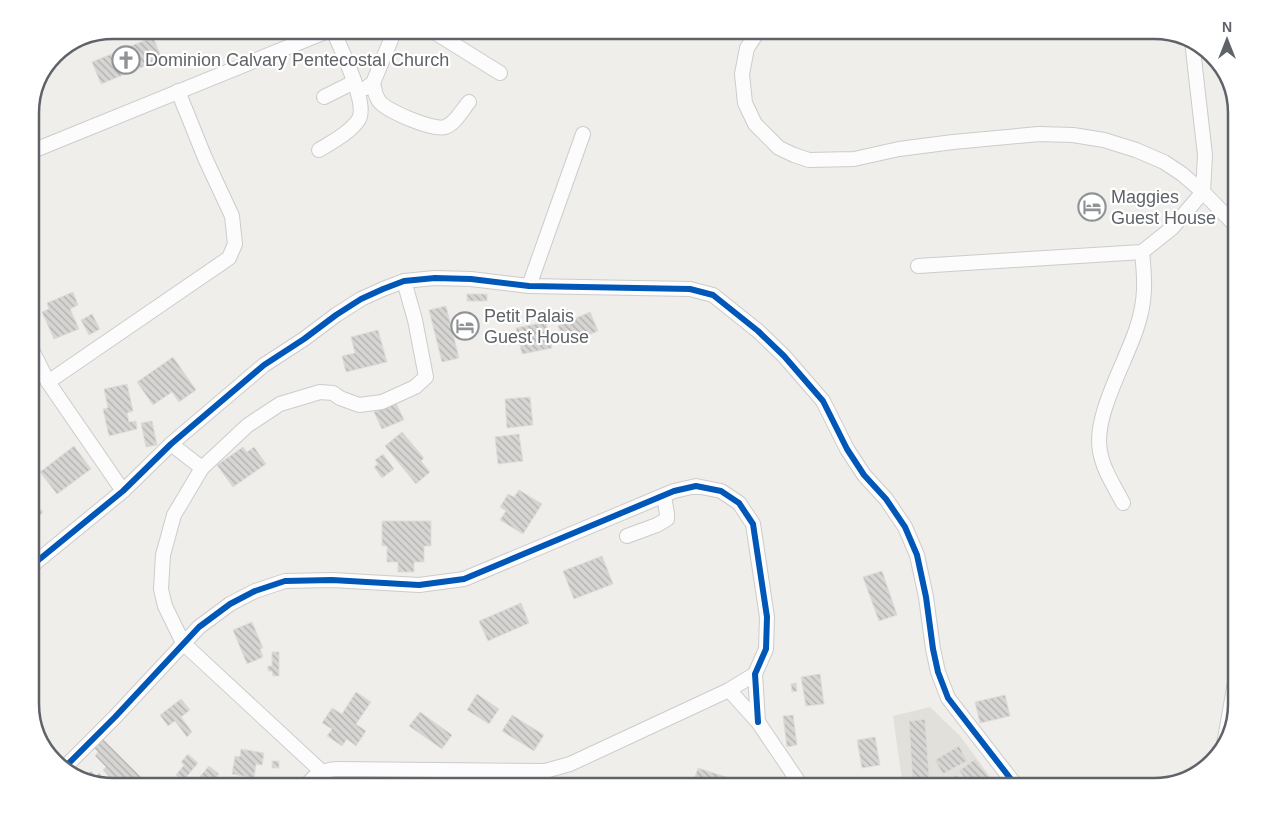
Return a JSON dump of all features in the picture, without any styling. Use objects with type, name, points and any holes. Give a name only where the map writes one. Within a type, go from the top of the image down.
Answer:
[{"type":"street","points":[[39,148],[309,39]]},
{"type":"street","points":[[319,150],[346,132],[360,118],[362,108],[356,87],[336,39]]},
{"type":"street","points":[[391,39],[373,83],[374,92],[385,107],[434,127],[443,128],[451,124],[468,102]]},
{"type":"street","points":[[445,39],[500,73]]},
{"type":"street","points":[[753,39],[747,48],[742,74],[745,103],[755,124],[780,148],[801,158],[809,160],[854,159],[899,149],[954,142],[1039,134],[1073,135],[1104,140],[1136,150],[1164,162],[1203,192],[1228,218]]},
{"type":"street","points":[[918,266],[1142,252],[1172,228],[1203,192],[1205,155],[1193,50]]},
{"type":"street","points":[[324,97],[356,87],[366,88],[373,83]]},
{"type":"street","points":[[48,382],[229,258],[235,244],[232,216],[205,158],[178,91]]},
{"type":"street","points":[[529,286],[583,134]]},
{"type":"street","points":[[1124,503],[1106,470],[1099,450],[1100,423],[1126,359],[1141,314],[1146,283],[1142,252]]},
{"type":"street","points":[[39,560],[123,491],[171,444],[264,364],[361,299],[404,281],[435,278],[471,279],[529,286],[690,289],[713,295],[758,330],[784,356],[823,401],[847,449],[864,475],[886,499],[905,527],[917,555],[926,597],[932,648],[938,672],[948,698],[1010,778]]},
{"type":"street","points":[[312,778],[183,643],[165,606],[161,589],[162,555],[174,515],[202,468],[248,425],[280,404],[320,392],[333,393],[340,398],[359,405],[382,402],[416,387],[426,377],[404,281]]},
{"type":"street","points":[[39,364],[48,382],[123,491]]},
{"type":"street","points":[[171,444],[202,468]]},
{"type":"street","points":[[69,763],[199,627],[230,604],[255,591],[285,581],[332,580],[419,585],[464,579],[674,491],[696,486],[721,490],[739,503],[752,524],[767,617],[766,649],[755,674],[758,722]]},
{"type":"street","points":[[627,536],[657,525],[667,519],[664,496]]},
{"type":"street","points":[[318,778],[336,769],[545,771],[570,764],[730,690],[755,674]]},
{"type":"street","points":[[730,690],[758,722],[796,778]]},
{"type":"shaded area","points":[[930,707],[960,736],[991,778],[902,778],[893,716]]},
{"type":"building","points":[[148,39],[154,39],[162,59],[101,84],[92,62]]},
{"type":"building","points":[[73,292],[78,305],[70,309],[79,329],[54,339],[42,312],[49,309],[47,303]]},
{"type":"building","points":[[467,294],[487,294],[487,301],[467,301]]},
{"type":"building","points":[[446,306],[459,358],[442,362],[429,310]]},
{"type":"building","points":[[590,312],[598,331],[566,345],[558,326]]},
{"type":"building","points":[[92,314],[100,329],[89,335],[81,320]]},
{"type":"building","points":[[546,322],[552,348],[522,354],[516,328]]},
{"type":"building","points":[[378,330],[387,362],[346,372],[342,356],[355,353],[351,337]]},
{"type":"building","points":[[173,357],[196,390],[179,402],[172,392],[153,405],[137,382]]},
{"type":"building","points":[[127,384],[133,411],[127,413],[129,422],[136,421],[137,429],[109,436],[103,409],[108,408],[104,389]]},
{"type":"building","points":[[530,397],[533,425],[507,428],[505,399]]},
{"type":"building","points":[[396,403],[404,420],[382,429],[374,412]]},
{"type":"building","points":[[152,421],[157,445],[146,447],[141,423]]},
{"type":"building","points":[[402,432],[424,458],[421,461],[430,472],[416,484],[385,446]]},
{"type":"building","points":[[519,434],[523,461],[498,464],[495,437]]},
{"type":"building","points":[[74,446],[91,469],[57,494],[40,472]]},
{"type":"building","points":[[243,447],[247,452],[254,447],[266,464],[233,487],[217,465]]},
{"type":"building","points":[[383,454],[394,469],[382,478],[374,467],[378,464],[375,460]]},
{"type":"building","points":[[519,490],[542,504],[523,534],[500,520],[506,511],[500,507],[508,494],[514,497]]},
{"type":"building","points":[[39,508],[43,512],[39,516]]},
{"type":"building","points":[[382,521],[431,521],[431,546],[424,546],[424,562],[414,562],[414,572],[398,572],[398,562],[387,562],[387,546],[382,546]]},
{"type":"building","points":[[602,556],[613,584],[574,599],[563,571]]},
{"type":"building","points":[[882,571],[897,615],[879,621],[863,577]]},
{"type":"building","points":[[521,603],[529,623],[488,641],[479,621]]},
{"type":"building","points":[[252,622],[263,648],[260,649],[263,657],[247,664],[233,630]]},
{"type":"building","points":[[272,652],[279,652],[279,676],[273,676],[272,671],[268,671],[268,666],[272,666]]},
{"type":"building","points":[[820,674],[824,704],[806,706],[801,677]]},
{"type":"building","points":[[796,683],[797,691],[792,692],[791,684]]},
{"type":"building","points":[[356,692],[371,702],[356,724],[366,731],[356,746],[347,739],[342,746],[327,736],[332,729],[322,723],[332,708],[342,714]]},
{"type":"building","points":[[477,694],[499,709],[489,724],[467,710]]},
{"type":"building","points":[[1005,695],[1010,716],[980,723],[975,702]]},
{"type":"building","points":[[181,699],[190,710],[181,717],[192,732],[187,737],[175,721],[168,726],[160,715]]},
{"type":"building","points":[[420,712],[452,735],[442,749],[409,726]]},
{"type":"building","points":[[512,715],[544,735],[534,751],[502,731]]},
{"type":"building","points":[[793,715],[797,745],[787,747],[783,716]]},
{"type":"building","points":[[925,719],[929,778],[912,778],[909,721]]},
{"type":"building","points":[[875,737],[880,765],[862,768],[857,740]]},
{"type":"building","points":[[103,739],[142,778],[110,778],[103,770],[106,767],[95,756],[98,752],[94,748]]},
{"type":"building","points":[[959,746],[967,761],[943,774],[935,760]]},
{"type":"building","points":[[241,749],[264,753],[262,765],[256,764],[254,778],[232,774],[235,756],[240,757]]},
{"type":"building","points":[[188,754],[198,763],[186,778],[180,778],[176,775],[184,765],[181,762]]},
{"type":"building","points":[[975,759],[989,778],[965,778],[959,771]]},
{"type":"building","points":[[272,761],[279,761],[279,768],[272,768]]},
{"type":"building","points":[[209,766],[219,774],[216,778],[199,778]]},
{"type":"building","points":[[698,768],[729,778],[695,778]]},
{"type":"cycle path","points":[[39,560],[123,491],[171,444],[264,365],[361,299],[383,289],[404,281],[435,278],[471,279],[529,286],[690,289],[713,295],[758,331],[784,356],[823,401],[847,449],[864,475],[886,499],[905,527],[917,555],[926,597],[933,649],[938,672],[948,698],[1010,778]]},
{"type":"cycle path","points":[[69,763],[199,627],[230,604],[255,591],[285,581],[332,580],[419,585],[464,579],[674,491],[696,486],[721,491],[739,503],[753,524],[767,617],[766,649],[755,674],[758,722]]},
{"type":"place","name":"Dominion Calvary Pentecostal Church","points":[[126,60]]},
{"type":"place","name":"Maggies Guest House","points":[[1092,207]]},
{"type":"place","name":"Petit Palais Guest House","points":[[465,326]]}]
